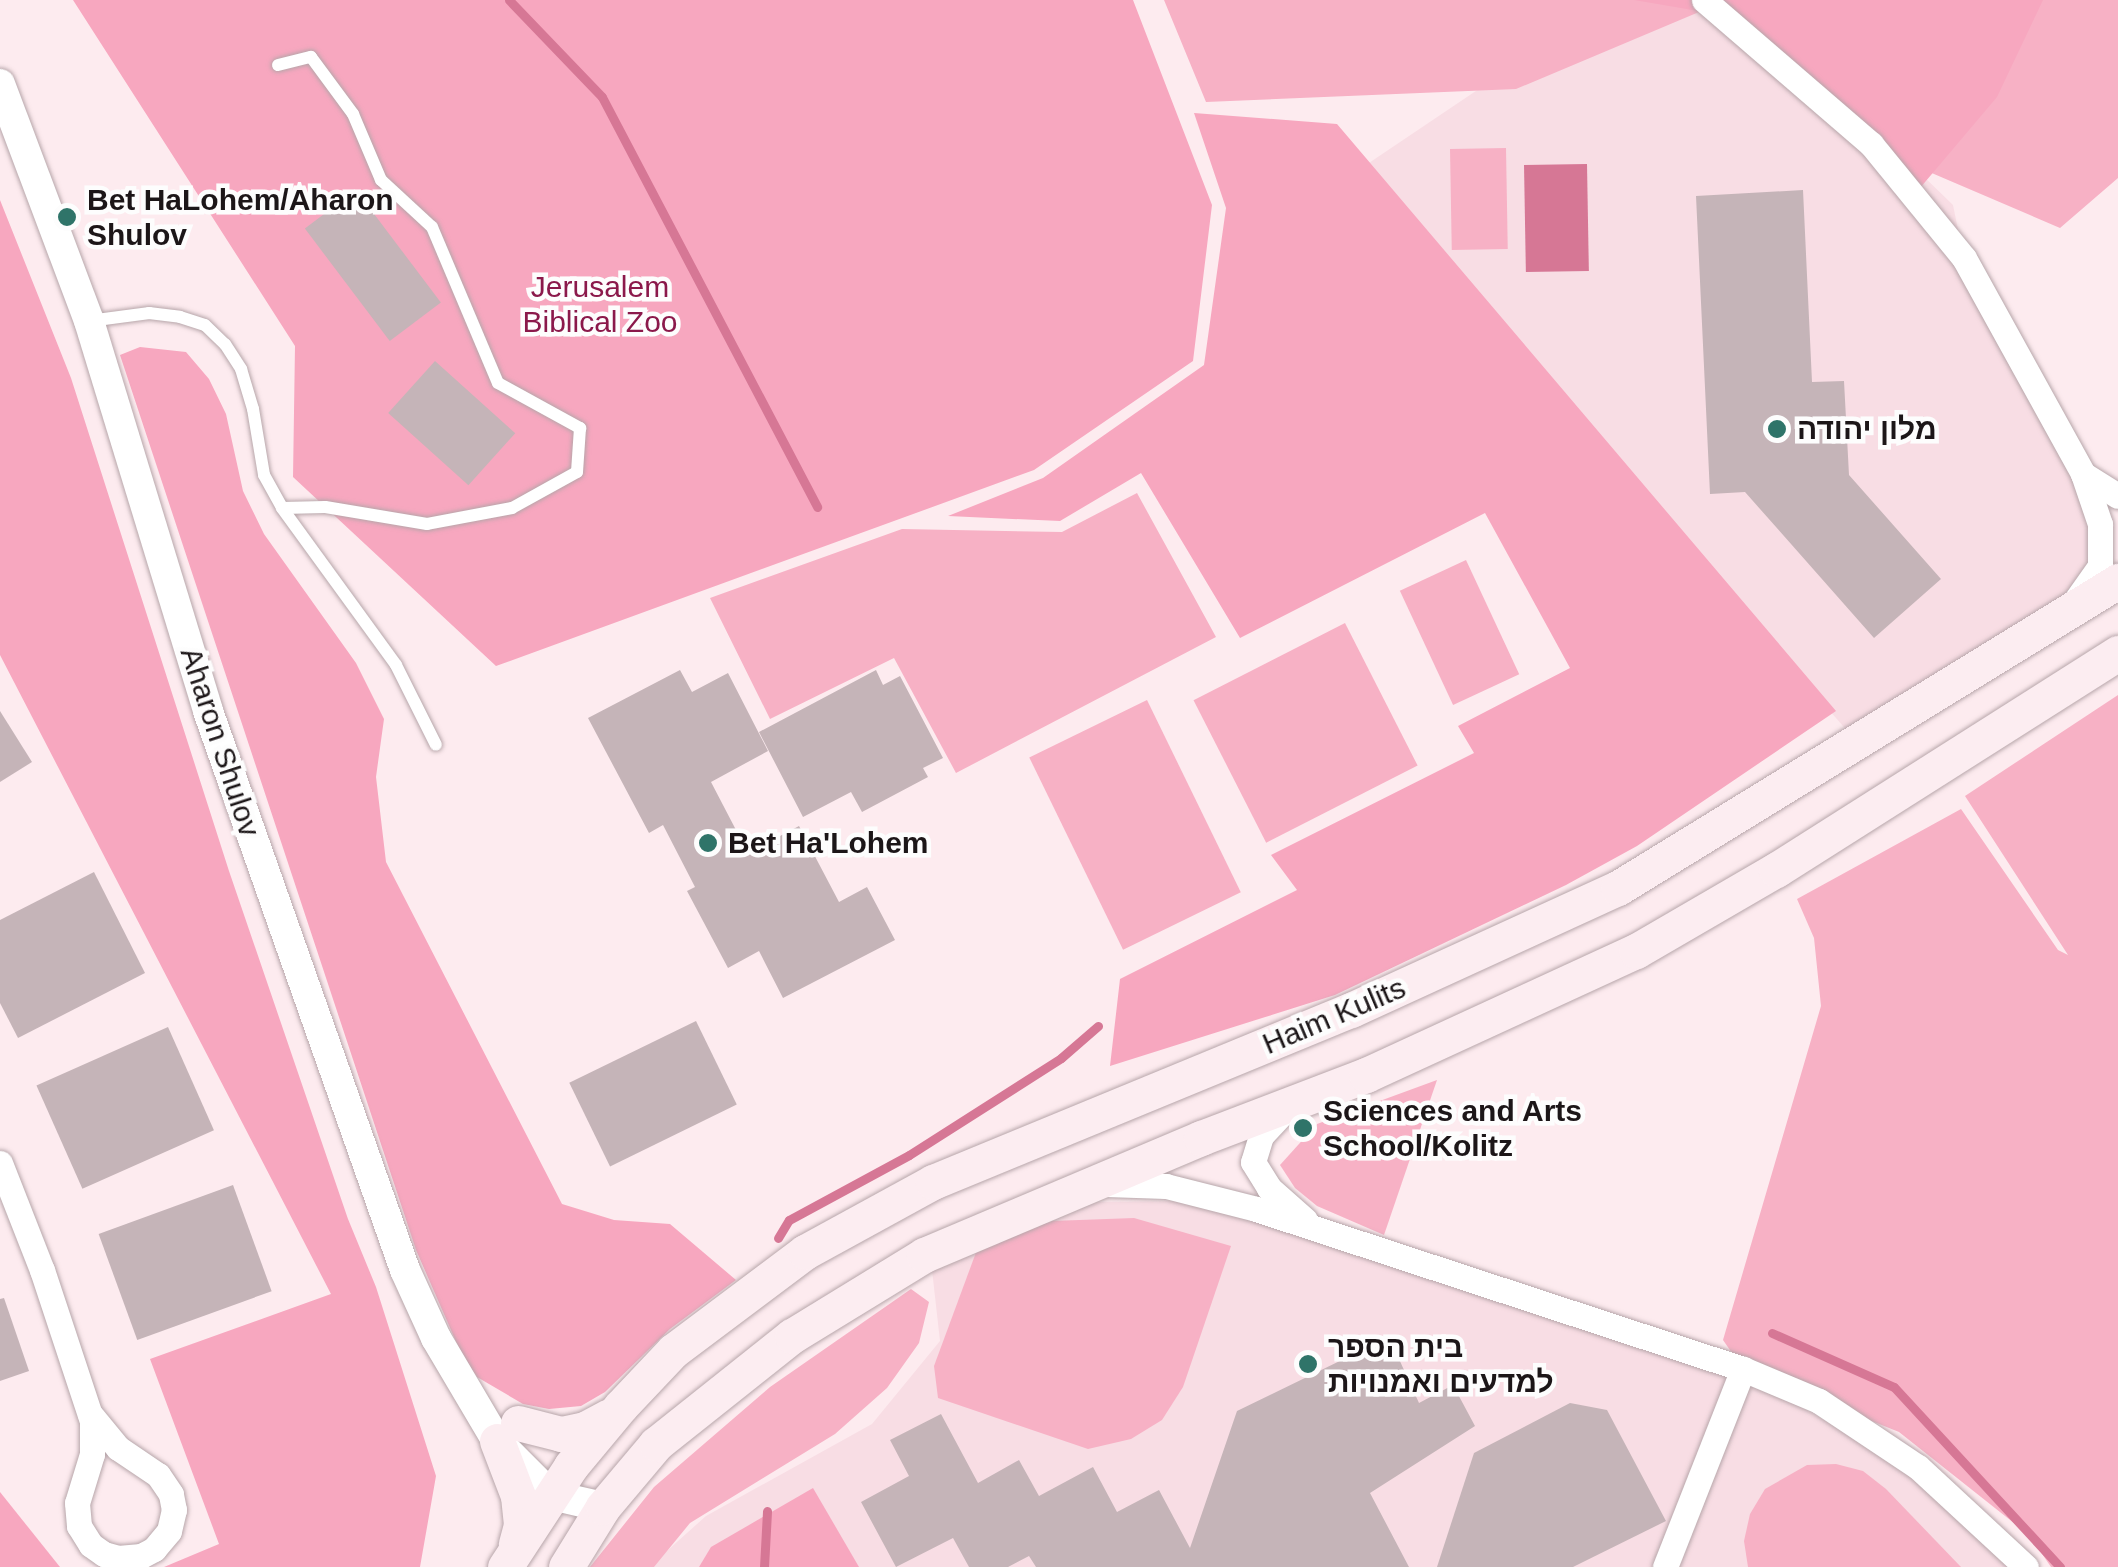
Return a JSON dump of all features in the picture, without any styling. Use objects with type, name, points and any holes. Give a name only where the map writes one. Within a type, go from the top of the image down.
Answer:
[{"type":"main road","name":"Haim Kulits","points":[[509,1558],[570,1466],[674,1351],[738,1298],[876,1209],[1016,1144],[1333,1017],[1548,924],[1675,856],[2118,581]]},
{"type":"main road","name":"Haim Kulits","points":[[566,1567],[603,1507],[656,1444],[792,1336],[924,1256],[1084,1187],[1366,1075],[1500,1016],[1698,918],[2118,653]]},
{"type":"main road","points":[[509,1558],[522,1525],[508,1432],[572,1432],[599,1422],[622,1406]]},
{"type":"street","points":[[1704,0],[1871,144],[1901,176],[1964,258],[2082,474],[2100,524],[2101,563],[2094,581],[2054,620]]},
{"type":"street","name":"Aharon Shulov","points":[[0,84],[89,321],[208,711],[339,1092],[418,1300],[468,1389],[508,1432],[551,1496]]},
{"type":"street","points":[[2082,474],[2118,496]]},
{"type":"street","points":[[1299,1099],[1271,1122],[1255,1148],[1253,1162],[1268,1188],[1317,1229]]},
{"type":"street","points":[[0,1163],[42,1270],[90,1414],[93,1447],[77,1503],[79,1526],[91,1545],[104,1554],[126,1559],[141,1556],[154,1549],[169,1531],[174,1510],[171,1494],[158,1475],[118,1448],[90,1414]]},
{"type":"street","points":[[1084,1187],[1166,1186],[1317,1229],[1744,1369],[1819,1400],[1918,1466],[2026,1567]]},
{"type":"street","points":[[1666,1567],[1744,1369]]},
{"type":"street","name":"Aharon Shulov","points":[[508,1432],[570,1466],[603,1507]]},
{"type":"street","points":[[551,1496],[603,1507]]},
{"type":"lane","points":[[278,65],[311,57],[353,114],[381,180],[432,227],[498,383],[580,428],[577,472],[512,508],[426,524],[325,506],[282,508]]},
{"type":"lane","points":[[89,321],[150,313],[206,325],[240,368],[253,409],[264,476],[282,508],[396,665],[436,745]]},
{"type":"shaded area","points":[[1164,0],[2118,0],[2118,178],[2060,228],[1927,171],[1699,12],[1516,89],[1206,102]]},
{"type":"shaded area","points":[[1611,0],[1742,0],[1953,205],[1964,259],[2083,474],[2094,581],[1857,742],[1357,171]]},
{"type":"shaded area","points":[[1506,148],[1508,249],[1452,250],[1450,149]]},
{"type":"shaded area","points":[[1587,164],[1589,271],[1526,272],[1524,165]]},
{"type":"shaded area","points":[[1137,493],[1216,637],[956,773],[894,658],[770,719],[710,598],[902,529],[1062,532]]},
{"type":"shaded area","points":[[1466,560],[1519,674],[1453,705],[1400,591]]},
{"type":"shaded area","points":[[1345,623],[1418,766],[1266,843],[1194,700]]},
{"type":"shaded area","points":[[2118,695],[2118,1567],[2051,1567],[2029,1535],[1899,1432],[1743,1369],[1723,1340],[1821,1006],[1814,938],[1797,899],[1961,809],[2058,950],[2068,955],[1965,796]]},
{"type":"shaded area","points":[[1147,700],[1241,892],[1123,950],[1029,757]]},
{"type":"shaded area","points":[[1437,1080],[1384,1235],[1317,1206],[1295,1188],[1280,1165],[1317,1124]]},
{"type":"shaded area","name":"בית הספר למדעים ואמנויות","points":[[1193,1201],[1767,1387],[1915,1473],[2012,1567],[649,1567],[706,1516],[872,1424],[940,1341],[932,1270],[1085,1202]]},
{"type":"shaded area","points":[[1134,1218],[1231,1246],[1183,1387],[1162,1420],[1131,1439],[1088,1449],[938,1398],[934,1366],[978,1247],[1052,1221]]},
{"type":"shaded area","points":[[911,1289],[929,1302],[919,1343],[887,1388],[835,1434],[690,1523],[654,1567],[590,1567],[654,1487],[770,1387]]},
{"type":"shaded area","points":[[1836,1464],[1863,1471],[1886,1489],[1961,1567],[1748,1567],[1744,1541],[1750,1514],[1765,1489],[1807,1465]]},
{"type":"green space","name":"Jerusalem Biblical Zoo","points":[[73,0],[1133,0],[1212,205],[1193,361],[1034,470],[496,666],[293,477],[295,346]]},
{"type":"green space","points":[[1634,0],[2043,0],[1997,97],[1920,188],[1722,15]]},
{"type":"green space","points":[[1194,113],[1337,124],[1836,711],[1637,846],[1566,885],[1335,995],[1110,1066],[1120,979],[1297,890],[1271,855],[1474,753],[1458,726],[1570,668],[1485,513],[1240,638],[1141,473],[1060,521],[948,516],[1043,478],[1204,365],[1226,208]]},
{"type":"green space","points":[[0,200],[71,378],[229,871],[348,1219],[376,1287],[436,1476],[420,1567],[164,1567],[219,1544],[150,1359],[331,1294],[0,655]]},
{"type":"green space","points":[[140,347],[186,352],[209,379],[226,414],[243,491],[264,534],[356,663],[384,719],[376,777],[386,862],[562,1204],[614,1220],[670,1224],[736,1280],[670,1329],[605,1392],[581,1406],[549,1409],[523,1404],[477,1377],[461,1353],[416,1250],[120,355]]},
{"type":"green space","points":[[813,1488],[859,1567],[699,1567],[711,1547]]},
{"type":"green space","points":[[0,1492],[60,1567],[0,1567]]},
{"type":"building","points":[[356,190],[441,303],[390,341],[305,229]]},
{"type":"building","name":"מלון יהודה","points":[[1803,190],[1812,382],[1844,381],[1849,475],[1941,579],[1874,638],[1745,492],[1710,494],[1696,196]]},
{"type":"building","points":[[435,361],[515,433],[468,485],[388,413]]},
{"type":"building","name":"Bet Ha'Lohem","points":[[680,670],[692,692],[728,673],[768,751],[711,782],[748,853],[799,826],[839,902],[867,887],[895,940],[783,998],[759,951],[728,968],[687,891],[695,887],[663,825],[649,833],[588,718]]},
{"type":"building","points":[[876,670],[883,685],[900,676],[943,758],[923,768],[928,777],[862,812],[851,792],[803,817],[759,732]]},
{"type":"building","points":[[0,711],[32,762],[0,782]]},
{"type":"building","points":[[94,872],[145,973],[18,1038],[0,1003],[0,920]]},
{"type":"building","points":[[696,1021],[737,1105],[610,1166],[569,1083]]},
{"type":"building","points":[[168,1027],[214,1130],[82,1189],[36,1086]]},
{"type":"building","points":[[233,1185],[272,1291],[137,1340],[99,1234]]},
{"type":"building","points":[[4,1298],[29,1371],[0,1381],[0,1299]]},
{"type":"building","points":[[1389,1337],[1419,1403],[1453,1385],[1475,1426],[1370,1493],[1409,1567],[1036,1567],[1029,1556],[1008,1567],[969,1567],[953,1538],[896,1567],[861,1502],[909,1476],[890,1440],[941,1414],[978,1483],[1019,1460],[1039,1496],[1093,1467],[1117,1512],[1159,1490],[1190,1548],[1237,1411]]},
{"type":"building","points":[[1570,1403],[1607,1410],[1666,1521],[1573,1567],[1437,1567],[1474,1453]]},
{"type":"waterway","points":[[509,0],[602,97],[817,507]]},
{"type":"waterway","points":[[778,1238],[789,1220],[909,1155],[1061,1058],[1098,1026]]},
{"type":"waterway","points":[[1772,1333],[1894,1387],[2060,1567]]},
{"type":"waterway","points":[[764,1567],[767,1511]]},
{"type":"place","name":"Bet HaLohem/Aharon Shulov","points":[[67,217]]},
{"type":"place","name":"מלון יהודה","points":[[1777,429]]},
{"type":"place","name":"Bet Ha'Lohem","points":[[708,843]]},
{"type":"place","name":"Sciences and Arts School/Kolitz","points":[[1303,1128]]},
{"type":"place","name":"בית הספר למדעים ואמנויות","points":[[1308,1364]]}]
